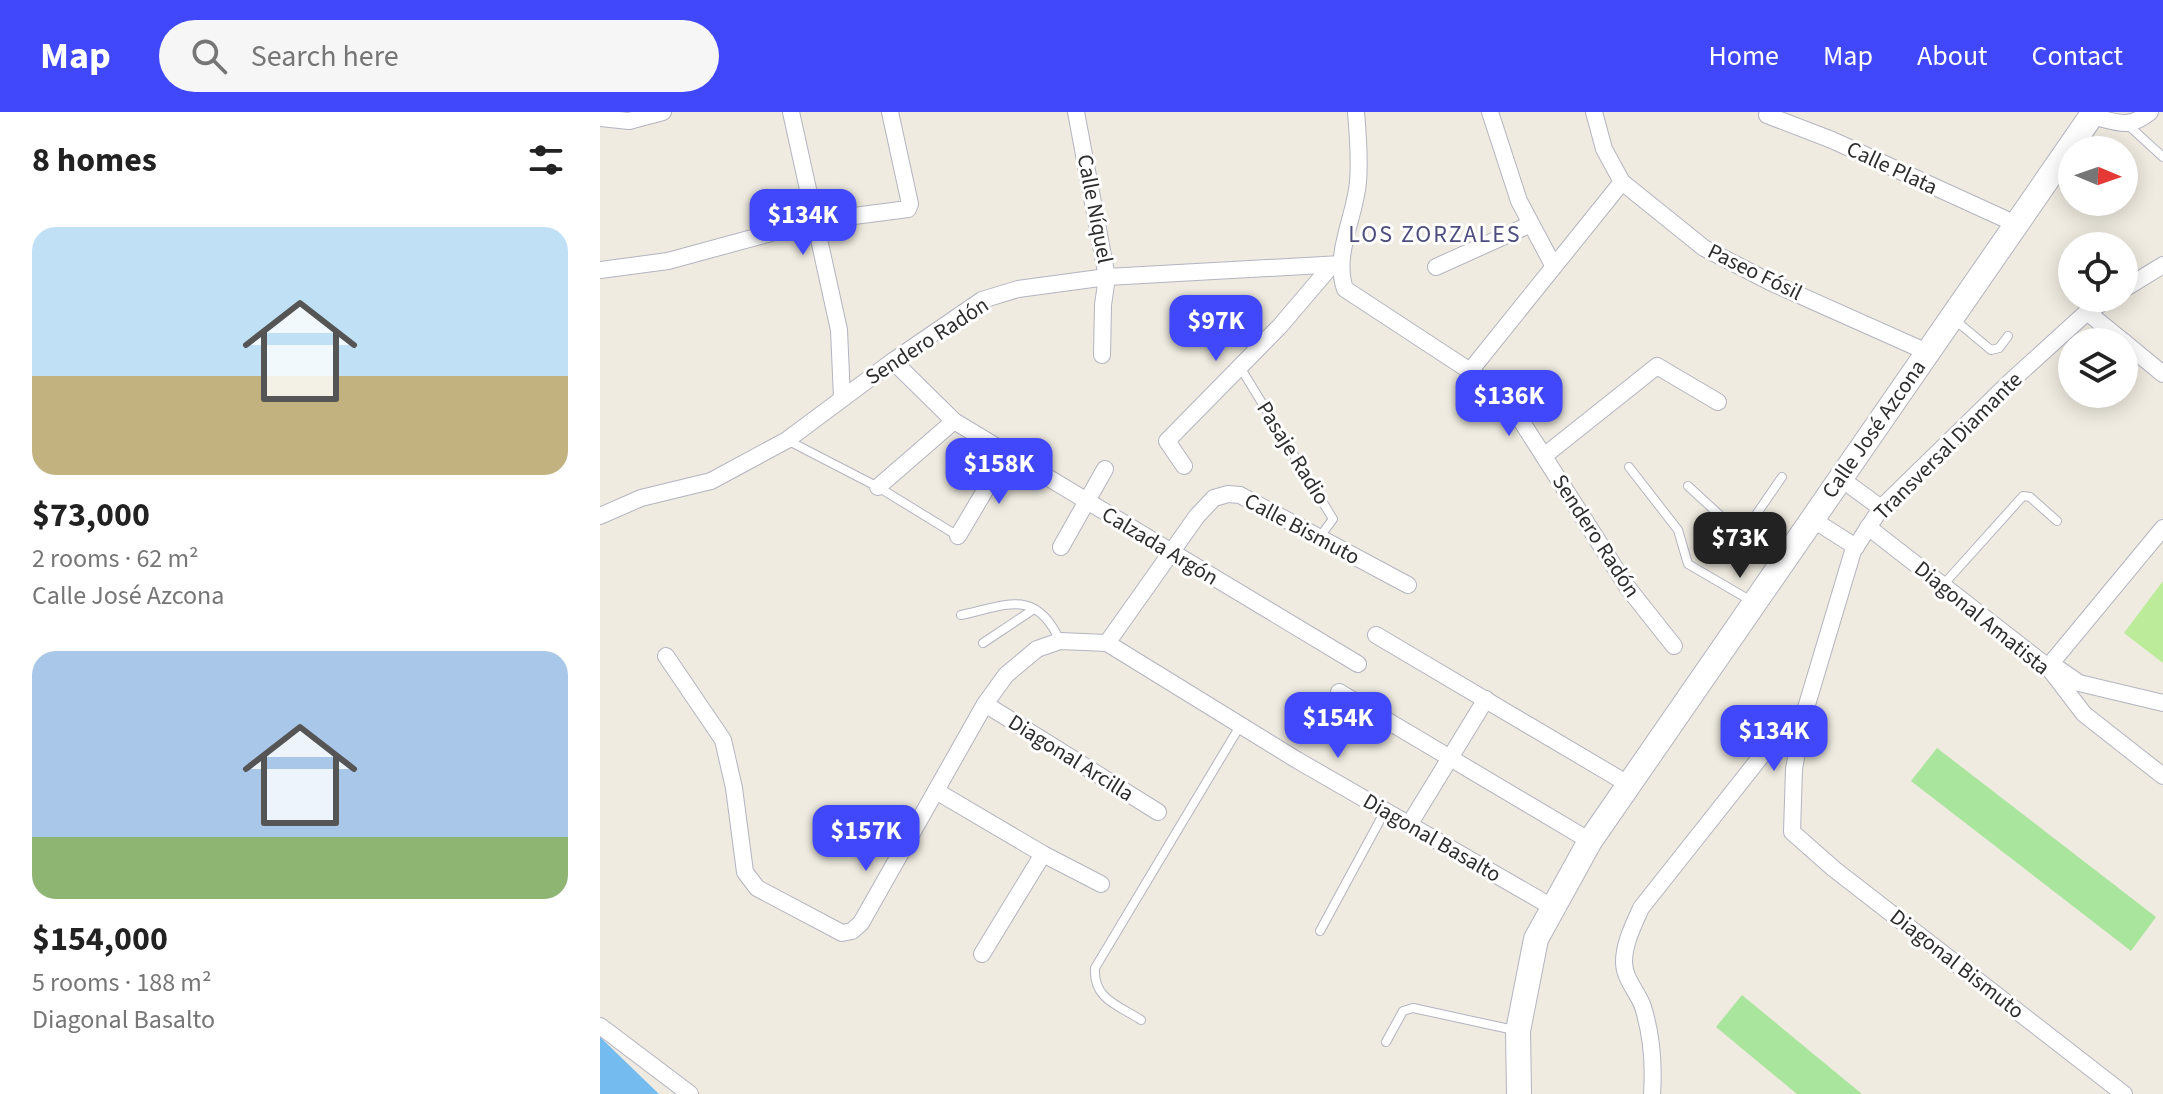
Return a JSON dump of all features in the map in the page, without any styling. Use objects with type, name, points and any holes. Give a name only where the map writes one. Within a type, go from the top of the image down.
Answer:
[{"type":"main road","name":"Calle José Azcona","points":[[1519,1094],[1518,1031],[1536,939],[1590,841],[2093,114]]},
{"type":"street","points":[[600,118],[629,121],[663,112]]},
{"type":"street","points":[[791,112],[839,330],[842,398]]},
{"type":"street","points":[[600,270],[668,261],[815,221],[908,209],[910,204],[890,112]]},
{"type":"street","name":"Calle Níquel","points":[[1076,112],[1107,277],[1102,355]]},
{"type":"street","points":[[1184,466],[1167,441],[1336,264],[1358,185],[1356,112]]},
{"type":"street","points":[[1490,112],[1519,201],[1553,265]]},
{"type":"street","name":"Paseo Fósil","points":[[1594,112],[1604,149],[1622,182],[1704,248],[1770,282],[1927,352]]},
{"type":"street","points":[[2093,114],[2128,125],[2150,112]]},
{"type":"street","name":"Calle Plata","points":[[1767,115],[1832,140],[2016,224]]},
{"type":"street","points":[[1470,371],[1622,182]]},
{"type":"street","points":[[1436,267],[1531,224]]},
{"type":"street","name":"Sendero Radón","points":[[600,516],[641,498],[711,481],[787,440],[982,300],[1018,289],[1107,277],[1336,264],[1345,289],[1498,392],[1520,419],[1628,588],[1674,646]]},
{"type":"street","points":[[2138,280],[2163,265]]},
{"type":"street","points":[[2087,312],[2107,328]]},
{"type":"street","name":"Transversal Diamante","points":[[1792,832],[1794,769],[1803,718],[1832,616],[1856,547],[1881,508],[2087,312]]},
{"type":"street","points":[[2138,353],[2163,374]]},
{"type":"street","name":"Calzada Argón","points":[[893,361],[954,421],[1006,455],[1358,664]]},
{"type":"street","points":[[1544,456],[1657,366],[1718,402]]},
{"type":"street","points":[[878,487],[954,421]]},
{"type":"street","points":[[958,536],[1006,455]]},
{"type":"street","points":[[1061,547],[1105,469]]},
{"type":"street","points":[[1840,478],[1881,508]]},
{"type":"street","name":"Calle Bismuto","points":[[1107,643],[1197,516],[1214,498],[1228,494],[1253,501],[1408,585]]},
{"type":"street","points":[[1812,519],[1856,547]]},
{"type":"street","name":"Diagonal Amatista","points":[[1868,527],[2050,666],[2084,714],[2163,776]]},
{"type":"street","points":[[2163,528],[2050,666],[2079,683],[2163,703]]},
{"type":"street","points":[[1376,635],[1628,784]]},
{"type":"street","points":[[666,656],[723,740],[734,788],[745,872],[757,888],[842,933],[852,931],[861,923],[985,704],[1006,675],[1037,649],[1060,641],[1107,643]]},
{"type":"street","name":"Diagonal Basalto","points":[[1107,643],[1240,725],[1552,907]]},
{"type":"street","points":[[1339,692],[1590,841]]},
{"type":"street","points":[[1409,825],[1486,699]]},
{"type":"street","name":"Diagonal Arcilla","points":[[985,704],[1158,812]]},
{"type":"street","points":[[1652,1094],[1654,1063],[1644,1008],[1624,964],[1631,931],[1641,908],[1774,740],[1803,718]]},
{"type":"street","points":[[936,791],[1101,884]]},
{"type":"street","name":"Diagonal Bismuto","points":[[1792,832],[1834,869],[2124,1094]]},
{"type":"street","points":[[982,954],[1043,854]]},
{"type":"street","points":[[600,1026],[690,1094]]},
{"type":"lane","points":[[2128,125],[2163,157]]},
{"type":"lane","points":[[1952,317],[1991,350],[1999,348],[2008,336]]},
{"type":"lane","name":"Pasaje Radio","points":[[1240,367],[1333,519],[1318,538]]},
{"type":"lane","points":[[787,440],[878,487],[958,536]]},
{"type":"lane","points":[[1629,467],[1678,530],[1688,564],[1754,603]]},
{"type":"lane","points":[[1742,535],[1782,477]]},
{"type":"lane","points":[[1688,486],[1762,554],[1780,564]]},
{"type":"lane","points":[[1943,585],[2023,496],[2030,497],[2057,521]]},
{"type":"lane","points":[[961,615],[1017,602],[1051,620],[1060,641]]},
{"type":"lane","points":[[983,643],[1034,609]]},
{"type":"lane","points":[[1141,1020],[1099,993],[1094,981],[1095,968],[1240,725]]},
{"type":"lane","points":[[1320,931],[1385,811]]},
{"type":"lane","points":[[1386,1042],[1403,1011],[1413,1008],[1518,1031]]},
{"type":"green space","points":[[2163,581],[2163,663],[2124,633]]},
{"type":"green space","points":[[1937,748],[2156,917],[2131,951],[1911,781]]},
{"type":"green space","points":[[1742,995],[1862,1094],[1797,1094],[1716,1027]]},
{"type":"water","points":[[600,1037],[659,1094],[600,1094]]},
{"type":"district","name":"LOS ZORZALES","points":[[1435,234]]}]
